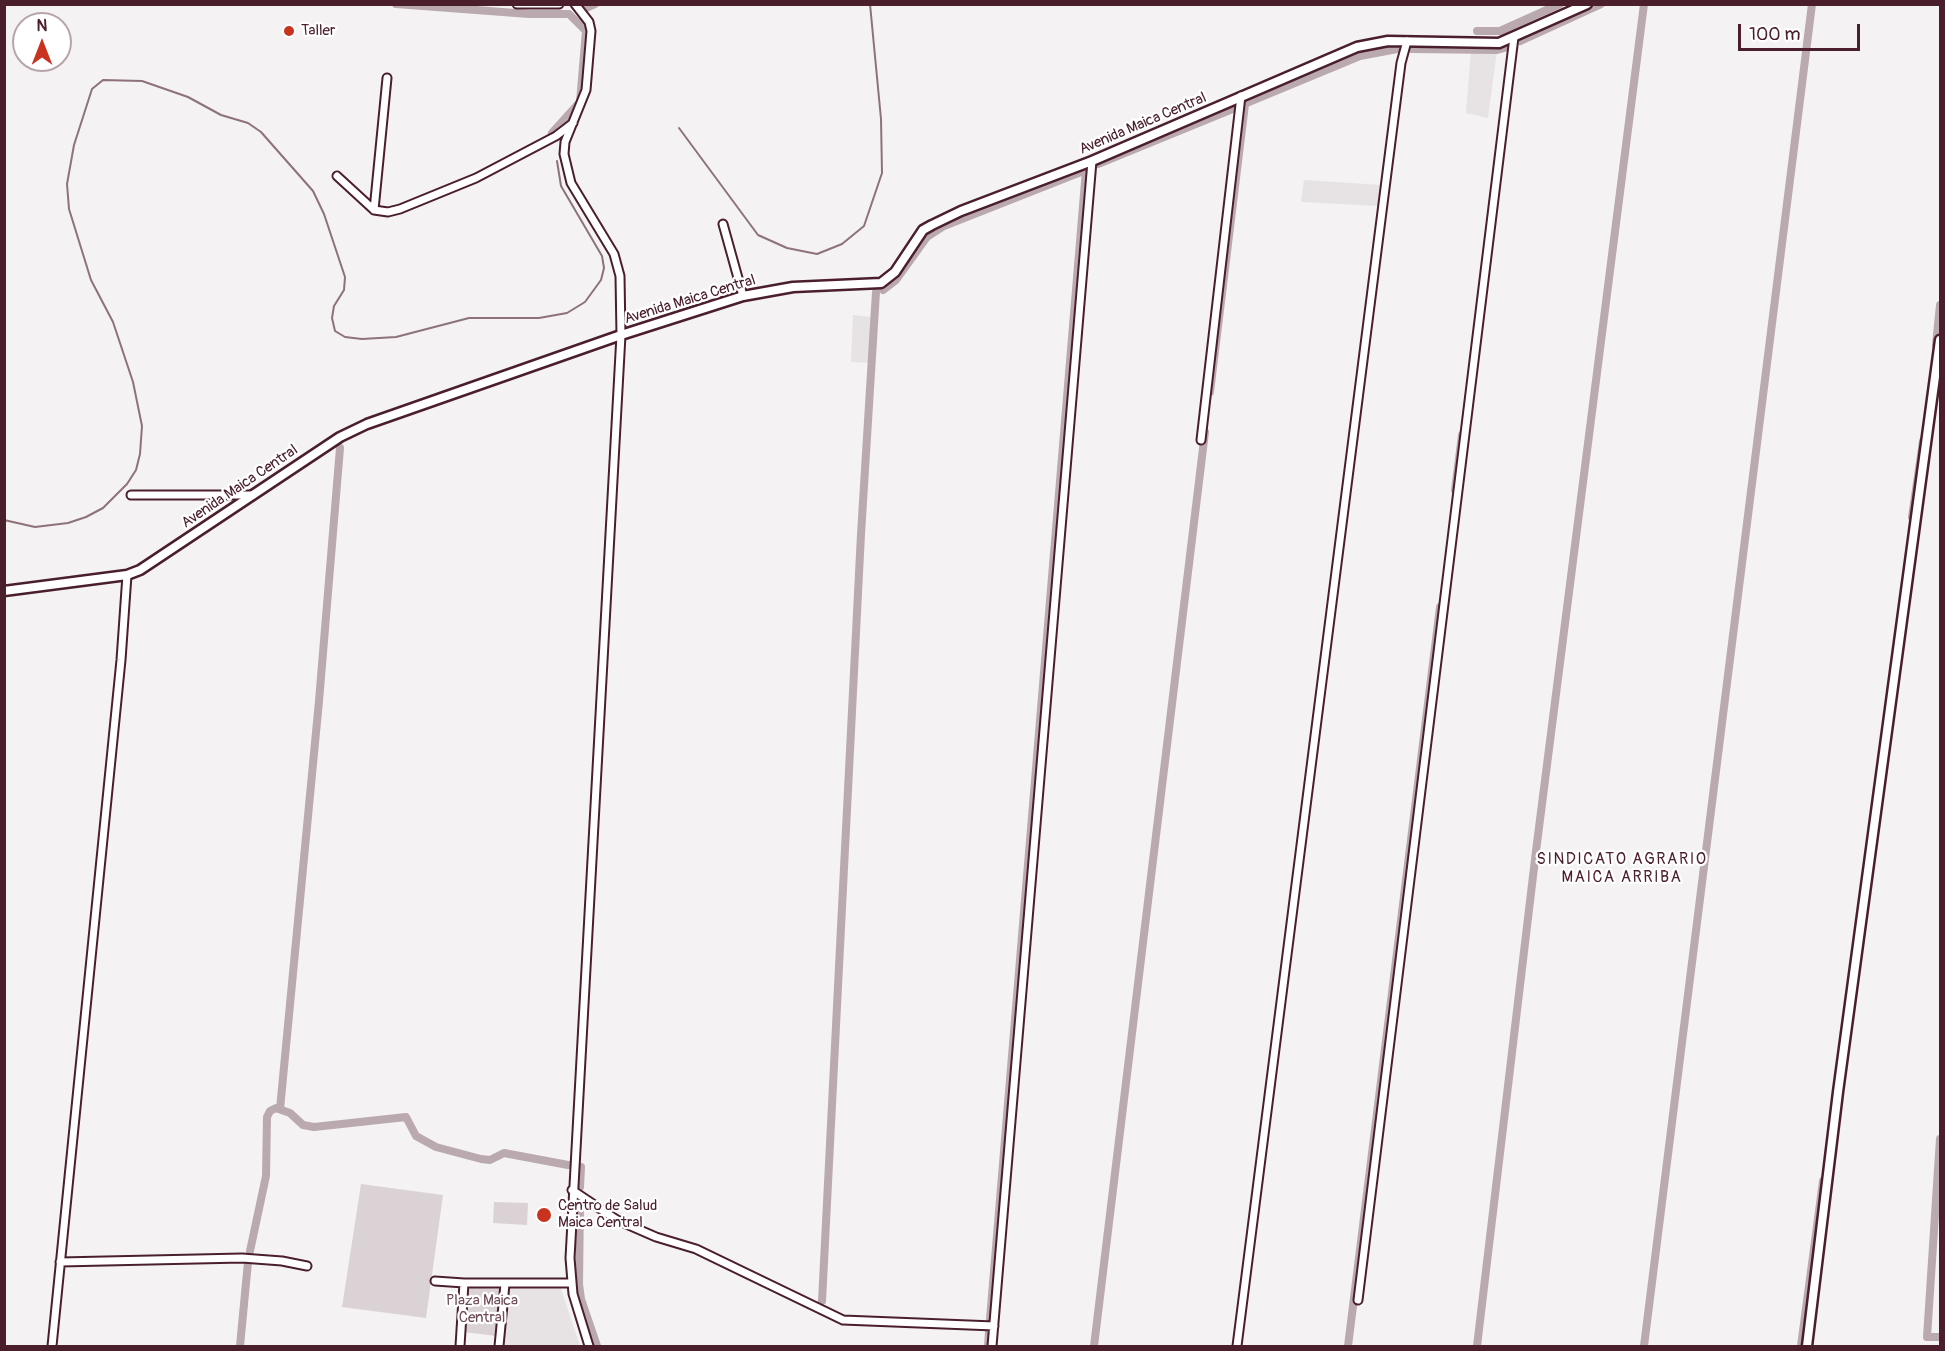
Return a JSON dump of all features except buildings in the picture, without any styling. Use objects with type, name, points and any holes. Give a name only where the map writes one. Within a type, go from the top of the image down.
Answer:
[{"type":"street","points":[[517,4],[559,4]]},
{"type":"street","points":[[575,4],[589,22],[591,31],[586,90],[565,142],[566,168],[581,202],[614,254],[620,276],[621,335],[572,1190],[570,1283],[589,1347]]},
{"type":"street","name":"Avenida Maica Central","points":[[4,591],[127,575],[151,563],[352,431],[621,335],[743,296],[793,287],[881,283],[895,272],[923,230],[932,225],[961,211],[1092,161],[1357,47],[1388,41],[1487,44],[1514,37],[1587,4]]},
{"type":"street","points":[[1358,1300],[1514,37]]},
{"type":"street","points":[[1237,1347],[1401,63],[1407,41]]},
{"type":"street","points":[[374,210],[387,78]]},
{"type":"street","points":[[1201,440],[1241,96]]},
{"type":"street","points":[[337,176],[374,210],[388,212],[455,188],[556,136],[573,122]]},
{"type":"street","points":[[992,1347],[1092,161]]},
{"type":"street","points":[[723,224],[743,296]]},
{"type":"street","points":[[1807,1347],[1838,1092],[1941,340]]},
{"type":"street","points":[[131,495],[253,495]]},
{"type":"street","points":[[52,1347],[121,660],[127,575]]},
{"type":"street","points":[[572,1190],[617,1220],[656,1237],[696,1249],[843,1320],[994,1326]]},
{"type":"street","points":[[60,1262],[242,1258],[282,1261],[308,1266]]},
{"type":"street","points":[[435,1281],[505,1284],[570,1283]]},
{"type":"street","points":[[460,1347],[464,1283]]},
{"type":"street","points":[[499,1347],[505,1284]]},
{"type":"shaded area","points":[[1471,50],[1497,50],[1488,118],[1466,113]]},
{"type":"shaded area","points":[[1304,180],[1381,185],[1380,206],[1301,202]]},
{"type":"shaded area","points":[[853,315],[872,317],[871,363],[851,362]]},
{"type":"shaded area","points":[[560,1286],[580,1346],[504,1346],[509,1287]]},
{"type":"green space","points":[[361,1184],[443,1195],[426,1318],[342,1307]]},
{"type":"green space","points":[[494,1202],[528,1203],[527,1225],[493,1223]]},
{"type":"green space","name":"Plaza Maica Central","points":[[468,1287],[500,1289],[496,1336],[464,1332]]},
{"type":"waterway","points":[[396,4],[529,14],[569,14],[586,31],[580,102],[552,133]]},
{"type":"waterway","points":[[586,8],[595,4]]},
{"type":"waterway","points":[[679,128],[758,235],[787,248],[817,254],[842,244],[864,226],[882,173],[881,119],[870,4]]},
{"type":"waterway","points":[[1477,31],[1500,31],[1560,4]]},
{"type":"waterway","points":[[1520,41],[1601,4]]},
{"type":"waterway","points":[[1477,1346],[1536,851],[1644,4]]},
{"type":"waterway","points":[[1644,1346],[1812,4]]},
{"type":"waterway","points":[[1412,49],[1497,50],[1508,47]]},
{"type":"waterway","points":[[1244,104],[1360,56],[1397,49]]},
{"type":"waterway","points":[[4,520],[35,527],[68,523],[86,517],[103,508],[127,484],[136,470],[140,454],[142,426],[133,382],[113,322],[91,280],[69,209],[67,184],[74,145],[92,89],[103,80],[142,81],[188,97],[221,115],[248,123],[261,132],[313,191],[324,214],[345,277],[344,290],[334,306],[332,318],[335,331],[345,337],[362,339],[396,337],[469,318],[539,318],[567,313],[585,302],[601,280],[604,268],[602,256],[561,186],[557,161]]},
{"type":"waterway","points":[[1210,392],[1245,104]]},
{"type":"waterway","points":[[1098,164],[1235,108]]},
{"type":"waterway","points":[[883,290],[896,280],[927,237],[944,226],[1086,170],[990,1319]]},
{"type":"waterway","points":[[822,1301],[861,534],[876,292]]},
{"type":"waterway","points":[[1936,345],[1940,305]]},
{"type":"waterway","points":[[1094,1346],[1205,432]]},
{"type":"waterway","points":[[1455,490],[1462,435]]},
{"type":"waterway","points":[[1912,517],[1923,441]]},
{"type":"waterway","points":[[280,1109],[319,701],[340,448]]},
{"type":"waterway","points":[[1348,1346],[1440,607]]},
{"type":"waterway","points":[[250,1251],[266,1176],[267,1117],[270,1111],[276,1108],[290,1113],[303,1125],[314,1127],[406,1117],[416,1136],[436,1147],[481,1159],[490,1160],[504,1153],[568,1165]]},
{"type":"waterway","points":[[1940,1139],[1927,1337],[1940,1337]]},
{"type":"waterway","points":[[580,1187],[581,1167]]},
{"type":"waterway","points":[[1801,1346],[1823,1181]]},
{"type":"waterway","points":[[580,1201],[579,1284],[581,1299],[597,1346]]},
{"type":"waterway","points":[[240,1346],[248,1262]]},
{"type":"waterway","points":[[988,1346],[989,1332]]},
{"type":"place","name":"Taller","points":[[289,31]]},
{"type":"place","name":"Centro de Salud Maica Central","points":[[544,1215]]},
{"type":"district","name":"SINDICATO AGRARIO MAICA ARRIBA","points":[[1622,869]]}]
